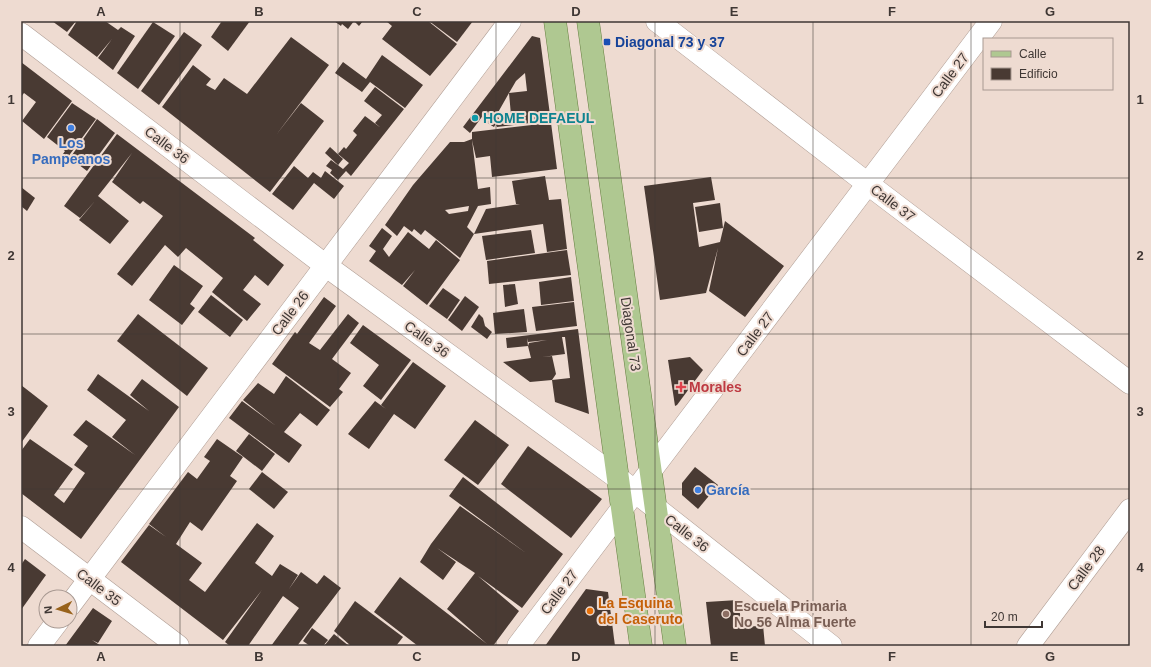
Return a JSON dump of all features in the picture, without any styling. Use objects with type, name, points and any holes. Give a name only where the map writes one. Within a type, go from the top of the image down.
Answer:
[{"type":"main road","points":[[555,21],[626,493],[641,646]]},
{"type":"main road","name":"Diagonal 73","points":[[588,21],[675,646]]},
{"type":"street","name":"Calle 26","points":[[78,594],[510,21]]},
{"type":"street","name":"Calle 37","points":[[657,21],[868,184],[1130,383]]},
{"type":"street","name":"Calle 27","points":[[518,646],[626,493],[651,472],[991,21]]},
{"type":"street","name":"Calle 36","points":[[21,34],[626,493],[656,509],[831,646]]},
{"type":"street","name":"Calle 28","points":[[1028,646],[1130,510]]},
{"type":"street","name":"Calle 35","points":[[21,527],[178,646]]},
{"type":"street","points":[[39,646],[52,629]]},
{"type":"building","points":[[52,21],[76,21],[67,32]]},
{"type":"building","points":[[77,21],[105,21],[118,30],[121,27],[135,36],[113,70],[98,58],[112,39],[97,57],[68,35]]},
{"type":"building","points":[[222,21],[250,21],[228,51],[211,37]]},
{"type":"building","points":[[334,21],[354,21],[348,29],[342,24],[341,26]]},
{"type":"building","points":[[354,21],[363,21],[359,26]]},
{"type":"building","points":[[386,21],[428,21],[457,44],[430,76],[382,39],[392,26]]},
{"type":"building","points":[[429,21],[473,21],[457,42]]},
{"type":"building","points":[[153,22],[175,36],[138,89],[117,73]]},
{"type":"building","points":[[184,32],[202,45],[159,105],[141,91]]},
{"type":"building","points":[[532,36],[540,38],[557,169],[492,177],[490,156],[476,158],[472,140],[478,189],[490,187],[491,204],[478,206],[467,227],[474,234],[460,258],[425,230],[421,235],[414,229],[412,232],[404,226],[397,236],[385,225],[413,185],[450,142],[464,142],[472,139],[472,132],[549,123],[530,123],[497,127],[496,125],[501,117],[511,115],[509,93],[496,116],[499,118],[494,127],[484,121],[486,117],[484,115],[487,110],[470,133],[463,127]],"holes":[[[525,73],[527,91],[509,93],[516,81]],[[469,206],[468,211],[449,214],[445,210]]]},
{"type":"building","points":[[291,37],[329,65],[276,135],[301,103],[324,121],[270,192],[162,107],[193,65],[211,79],[206,85],[215,90],[224,78],[247,94]]},
{"type":"building","points":[[382,55],[423,85],[405,108],[370,82],[362,92],[335,73],[343,62],[366,79]]},
{"type":"building","points":[[21,62],[72,101],[44,139],[22,121],[36,102],[24,93],[21,97]]},
{"type":"building","points":[[375,87],[404,109],[351,176],[346,171],[338,180],[330,173],[332,170],[326,166],[331,160],[343,169],[349,163],[338,154],[344,147],[346,149],[357,135],[353,131],[365,116],[381,128],[375,123],[382,115],[364,101]]},
{"type":"building","name":"Los Pampeanos","points":[[72,103],[96,119],[62,165],[57,163],[65,151],[47,137]]},
{"type":"building","points":[[97,119],[115,133],[87,171],[70,158]]},
{"type":"building","points":[[117,134],[255,238],[253,240],[284,265],[268,286],[255,275],[243,290],[261,304],[247,321],[212,292],[223,278],[186,248],[178,257],[165,245],[132,286],[117,274],[163,216],[143,201],[140,204],[112,182],[132,153],[98,196],[129,221],[110,244],[79,220],[95,201],[80,218],[64,206]]},
{"type":"building","points":[[330,147],[343,159],[338,165],[325,153]]},
{"type":"building","points":[[294,166],[308,178],[313,172],[321,178],[325,171],[344,186],[334,199],[314,183],[293,210],[272,194]]},
{"type":"building","points":[[545,176],[549,200],[561,199],[567,249],[547,252],[543,224],[474,234],[486,209],[520,204],[516,204],[512,181]]},
{"type":"building","points":[[711,177],[715,200],[693,203],[699,247],[720,242],[725,221],[784,266],[745,317],[709,291],[718,248],[706,293],[660,300],[644,186]]},
{"type":"building","points":[[21,187],[35,198],[27,211],[21,206]]},
{"type":"building","points":[[720,203],[723,228],[699,232],[695,207]]},
{"type":"building","points":[[382,228],[392,236],[383,249],[389,257],[408,232],[429,249],[436,240],[460,260],[427,305],[403,286],[415,270],[402,285],[369,261],[376,251],[369,246]]},
{"type":"building","points":[[531,230],[535,253],[486,260],[482,236]]},
{"type":"building","points":[[567,250],[571,275],[489,284],[487,261]]},
{"type":"building","points":[[174,265],[203,286],[190,304],[195,308],[182,325],[149,300]]},
{"type":"building","points":[[571,277],[574,301],[541,305],[539,282]]},
{"type":"building","points":[[515,284],[518,304],[505,307],[503,285]]},
{"type":"building","points":[[443,288],[460,300],[447,319],[429,306]]},
{"type":"building","points":[[211,295],[243,320],[230,337],[198,312]]},
{"type":"building","points":[[465,296],[479,307],[462,331],[448,320]]},
{"type":"building","points":[[324,297],[336,306],[309,343],[320,350],[348,314],[359,323],[332,359],[351,373],[339,389],[343,392],[330,407],[272,364],[295,332],[297,334]]},
{"type":"building","points":[[574,302],[577,326],[536,331],[532,307]]},
{"type":"building","points":[[524,309],[527,332],[495,334],[493,313]]},
{"type":"building","points":[[138,314],[208,368],[187,396],[117,341]]},
{"type":"building","points":[[479,314],[483,318],[485,326],[492,332],[487,339],[471,327]]},
{"type":"building","points":[[363,325],[411,360],[381,400],[363,386],[379,365],[350,343]]},
{"type":"building","points":[[578,329],[589,414],[555,402],[552,380],[530,382],[503,362],[531,358],[528,346],[507,348],[506,338]],"holes":[[[562,337],[565,337],[570,378],[552,380],[556,374],[552,356],[542,357],[565,354]],[[527,338],[528,342],[547,340],[529,343],[528,346]]]},
{"type":"building","name":"Morales","points":[[690,357],[703,370],[675,406],[668,360]]},
{"type":"building","points":[[413,362],[446,386],[415,429],[394,414],[369,449],[348,434],[375,401],[386,409],[381,405]]},
{"type":"building","points":[[98,374],[149,411],[130,395],[142,379],[179,407],[81,539],[21,493],[21,451],[30,439],[73,469],[54,495],[64,503],[85,473],[74,465],[88,446],[73,435],[86,420],[135,455],[112,437],[126,420],[87,390]]},
{"type":"building","points":[[286,376],[330,410],[317,426],[300,413],[284,432],[302,445],[289,463],[229,418],[242,401],[276,426],[243,400],[258,383],[274,394]]},
{"type":"building","points":[[21,385],[48,406],[21,443]]},
{"type":"building","points":[[475,420],[509,445],[478,485],[444,460]]},
{"type":"building","points":[[249,434],[275,454],[262,471],[236,451]]},
{"type":"building","points":[[217,439],[243,457],[230,476],[237,481],[202,531],[190,522],[176,544],[202,563],[189,580],[205,592],[257,523],[274,536],[255,563],[272,576],[280,564],[298,575],[289,589],[301,572],[317,584],[324,575],[341,588],[297,646],[271,646],[299,608],[283,596],[248,646],[230,646],[225,642],[262,590],[223,640],[121,562],[149,525],[166,537],[149,524],[188,472],[197,479],[210,461],[204,457]]},
{"type":"building","points":[[528,446],[602,499],[571,538],[501,484]]},
{"type":"building","name":"García","points":[[695,467],[718,485],[698,509],[682,495],[682,483]]},
{"type":"building","points":[[262,472],[288,492],[274,509],[249,489]]},
{"type":"building","points":[[463,477],[563,554],[522,608],[478,576],[519,611],[493,646],[418,646],[374,612],[400,577],[487,644],[447,609],[475,573],[437,548],[456,562],[443,580],[420,562],[431,544],[460,506],[526,553],[449,496]]},
{"type":"building","points":[[25,559],[46,575],[21,610],[21,565]]},
{"type":"building","name":"La Esquina del Caseruto","points":[[586,589],[608,592],[615,646],[545,646]]},
{"type":"building","points":[[738,600],[742,628],[763,625],[765,646],[711,646],[706,602]]},
{"type":"building","points":[[355,601],[403,637],[396,646],[351,646],[334,631]]},
{"type":"building","points":[[93,608],[112,621],[98,643],[92,640],[101,646],[65,646]]},
{"type":"building","points":[[312,628],[328,640],[323,646],[310,646],[303,641]]},
{"type":"building","points":[[334,634],[349,646],[324,646]]},
{"type":"place","name":"Diagonal 73 y 37","points":[[607,42]]},
{"type":"place","name":"HOME DEFAEUL","points":[[475,118]]},
{"type":"place","name":"Los Pampeanos","points":[[71,128]]},
{"type":"place","name":"Morales","points":[[681,387]]},
{"type":"place","name":"García","points":[[698,490]]},
{"type":"place","name":"La Esquina del Caseruto","points":[[590,611]]},
{"type":"place","name":"Escuela Primaria No 56 Alma Fuerte","points":[[726,614]]}]
